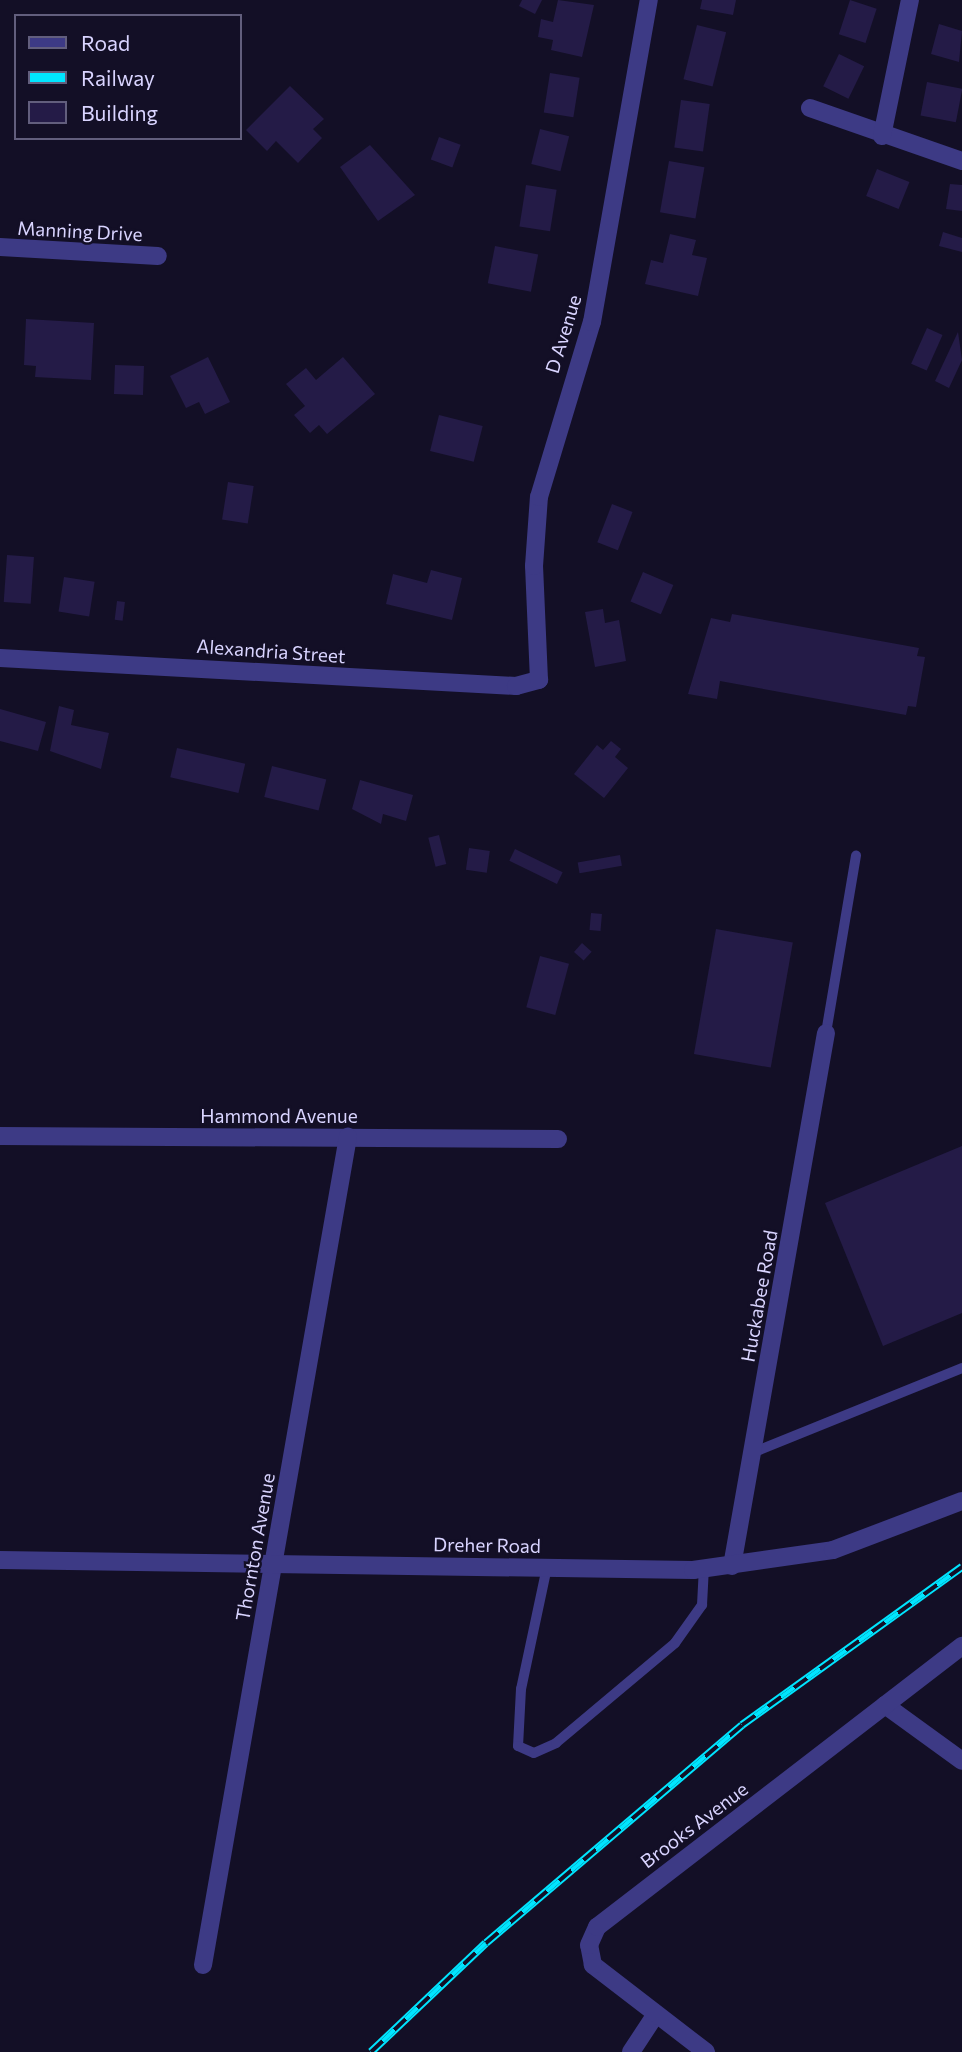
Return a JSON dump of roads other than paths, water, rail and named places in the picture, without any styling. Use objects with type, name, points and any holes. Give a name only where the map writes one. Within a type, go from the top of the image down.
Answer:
[{"type":"street","name":"D Avenue","points":[[539,680],[534,566],[539,497],[592,322],[649,0]]},
{"type":"street","points":[[882,136],[910,0]]},
{"type":"street","points":[[810,108],[882,136],[962,161]]},
{"type":"street","name":"Manning Drive","points":[[0,247],[158,256]]},
{"type":"street","name":"Alexandria Street","points":[[0,658],[516,686],[539,680]]},
{"type":"street","name":"Huckabee Road","points":[[732,1566],[826,1033]]},
{"type":"street","name":"Hammond Avenue","points":[[0,1136],[558,1139]]},
{"type":"street","name":"Thornton Avenue","points":[[203,1965],[348,1137]]},
{"type":"street","name":"Dreher Road","points":[[0,1560],[704,1569],[872,1539],[962,1501]]},
{"type":"street","name":"Brooks Avenue","points":[[706,2052],[593,1965],[589,1945],[597,1927],[962,1646]]},
{"type":"street","points":[[886,1705],[962,1761]]},
{"type":"street","points":[[631,2052],[656,2014]]},
{"type":"lane","points":[[826,1033],[856,856]]},
{"type":"lane","points":[[752,1453],[962,1368]]},
{"type":"lane","points":[[547,1567],[521,1689],[518,1746],[534,1753],[556,1743],[675,1643],[702,1605],[704,1569]]},
{"type":"railway","points":[[371,2052],[486,1943],[742,1725],[962,1567]]}]
